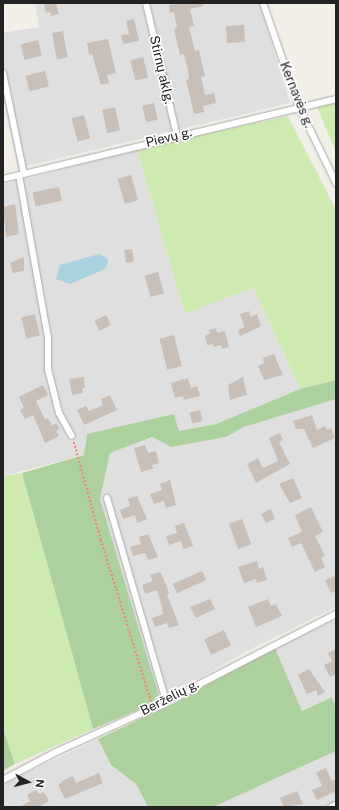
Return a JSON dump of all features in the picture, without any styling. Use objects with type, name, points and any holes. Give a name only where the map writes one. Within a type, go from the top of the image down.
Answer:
[{"type":"street","name":"Stirnų aklg.","points":[[146,3],[177,136]]},
{"type":"street","name":"Kernavės g.","points":[[263,3],[299,107],[336,183]]},
{"type":"street","points":[[3,74],[22,175],[48,337],[48,369],[59,413],[72,436]]},
{"type":"street","name":"Pievų g.","points":[[3,179],[336,99]]},
{"type":"street","points":[[107,498],[166,701]]},
{"type":"street","name":"Berželių g.","points":[[3,780],[56,752],[153,708],[336,614]]},
{"type":"street","points":[[331,807],[336,805]]},
{"type":"path","points":[[72,436],[101,540],[153,708]]},
{"type":"shaded area","points":[[35,3],[260,3],[290,103],[18,168],[3,97],[3,33],[39,27]]},
{"type":"shaded area","points":[[137,149],[185,312],[254,288],[300,389],[216,424],[179,431],[174,414],[84,455],[3,476],[3,185]]},
{"type":"shaded area","points":[[336,399],[336,607],[241,654],[200,678],[159,696],[100,499],[110,453],[152,437],[171,447],[226,437],[244,427]]},
{"type":"shaded area","points":[[336,619],[336,708],[331,697],[302,711],[275,648]]},
{"type":"shaded area","points":[[98,739],[111,765],[136,784],[148,807],[3,807],[3,784]]},
{"type":"shaded area","points":[[336,751],[336,807],[213,807]]},
{"type":"green space","points":[[336,102],[336,152],[317,107]]},
{"type":"green space","points":[[288,116],[336,210],[336,380],[300,389],[254,288],[185,313],[137,149]]},
{"type":"green space","points":[[336,380],[336,399],[244,427],[226,437],[171,447],[152,437],[110,453],[100,499],[159,696],[159,701],[93,729],[22,473],[84,455],[87,434],[174,414],[179,431],[216,424],[300,389]]},
{"type":"green space","points":[[22,473],[93,729],[15,764],[3,727],[3,476]]},
{"type":"green space","points":[[275,648],[302,711],[332,697],[336,708],[336,751],[213,807],[148,807],[136,784],[111,765],[98,739],[172,704]]},
{"type":"green space","points":[[3,728],[15,764],[3,771]]},
{"type":"water","points":[[99,254],[107,258],[108,263],[105,269],[70,284],[56,279],[60,265]]},
{"type":"building","points":[[56,3],[59,14],[51,16],[50,12],[46,13],[44,4]]},
{"type":"building","points":[[180,3],[203,3],[203,6],[190,9],[194,26],[189,27],[195,51],[199,50],[205,76],[201,77],[205,95],[214,93],[216,103],[203,106],[204,112],[194,114],[186,80],[189,79],[188,70],[184,54],[180,55],[174,29],[177,28],[174,12],[170,13],[169,5]]},
{"type":"building","points":[[134,19],[139,41],[123,44],[121,35],[129,34],[126,21]]},
{"type":"building","points":[[244,25],[245,42],[227,43],[226,26]]},
{"type":"building","points":[[63,31],[68,58],[57,59],[52,33]]},
{"type":"building","points":[[108,39],[116,73],[107,75],[109,83],[101,85],[92,54],[89,55],[87,43]]},
{"type":"building","points":[[38,40],[42,56],[24,60],[21,44]]},
{"type":"building","points":[[143,57],[148,77],[135,81],[130,60]]},
{"type":"building","points":[[45,71],[49,87],[29,91],[26,76]]},
{"type":"building","points":[[154,103],[158,120],[146,122],[142,106]]},
{"type":"building","points":[[115,107],[120,130],[107,133],[102,110]]},
{"type":"building","points":[[84,115],[90,138],[78,142],[71,118]]},
{"type":"building","points":[[131,175],[138,200],[125,204],[118,179]]},
{"type":"building","points":[[59,187],[62,201],[36,206],[33,193]]},
{"type":"building","points":[[15,204],[19,234],[6,237],[3,207]]},
{"type":"building","points":[[132,249],[134,262],[126,263],[124,250]]},
{"type":"building","points":[[24,257],[24,271],[13,273],[10,263]]},
{"type":"building","points":[[158,272],[164,293],[151,297],[145,276]]},
{"type":"building","points":[[249,311],[251,317],[257,314],[261,326],[240,336],[238,330],[245,327],[240,314]]},
{"type":"building","points":[[35,314],[40,335],[26,339],[21,317]]},
{"type":"building","points":[[106,315],[111,325],[99,331],[94,321]]},
{"type":"building","points":[[216,328],[217,333],[225,331],[229,347],[222,349],[221,345],[214,347],[213,344],[207,345],[205,336],[210,334],[209,330]]},
{"type":"building","points":[[174,335],[182,366],[167,370],[159,339]]},
{"type":"building","points":[[274,354],[283,375],[264,380],[258,366],[264,363],[263,358]]},
{"type":"building","points":[[84,377],[85,388],[82,388],[83,393],[72,395],[69,379]]},
{"type":"building","points":[[243,377],[247,395],[230,400],[228,385]]},
{"type":"building","points":[[188,378],[191,388],[197,386],[200,396],[184,400],[183,396],[175,398],[171,383]]},
{"type":"building","points":[[43,385],[48,395],[36,401],[45,419],[48,418],[52,426],[56,423],[60,429],[56,431],[59,436],[45,443],[33,415],[25,419],[20,410],[24,408],[19,397]]},
{"type":"building","points":[[110,395],[117,410],[84,425],[77,410],[86,406],[89,411],[103,405],[101,399]]},
{"type":"building","points":[[200,410],[203,421],[192,423],[189,413]]},
{"type":"building","points":[[312,415],[317,430],[325,426],[327,430],[331,428],[335,438],[313,448],[304,429],[296,429],[293,421]]},
{"type":"building","points":[[280,433],[283,440],[279,442],[290,464],[256,483],[247,464],[258,458],[263,468],[278,461],[269,438]]},
{"type":"building","points":[[145,445],[148,453],[156,451],[159,463],[152,465],[153,469],[141,472],[134,448]]},
{"type":"building","points":[[293,478],[302,498],[290,503],[279,484]]},
{"type":"building","points":[[170,480],[176,505],[166,508],[164,501],[154,504],[150,494],[162,490],[160,484]]},
{"type":"building","points":[[137,496],[147,519],[137,523],[135,515],[123,519],[120,510],[130,506],[128,499]]},
{"type":"building","points":[[311,507],[323,532],[315,536],[325,556],[321,558],[325,567],[315,572],[301,543],[292,547],[288,538],[302,532],[295,515]]},
{"type":"building","points":[[271,509],[275,519],[266,523],[261,514]]},
{"type":"building","points":[[242,519],[251,544],[238,549],[229,524]]},
{"type":"building","points":[[184,523],[193,546],[183,549],[181,541],[169,545],[166,536],[177,533],[175,526]]},
{"type":"building","points":[[148,534],[158,557],[148,560],[145,553],[133,556],[130,547],[141,544],[139,537]]},
{"type":"building","points":[[257,561],[259,569],[263,567],[267,580],[257,583],[256,579],[244,583],[238,567]]},
{"type":"building","points":[[202,571],[206,580],[177,593],[173,584]]},
{"type":"building","points":[[160,572],[166,584],[169,594],[167,595],[179,625],[169,628],[167,623],[155,627],[152,618],[163,614],[157,590],[145,594],[142,585],[153,581],[150,575]]},
{"type":"building","points":[[336,575],[336,591],[331,593],[325,580]]},
{"type":"building","points":[[210,599],[215,609],[196,618],[190,607]]},
{"type":"building","points":[[268,599],[271,606],[276,604],[282,616],[256,627],[248,607]]},
{"type":"building","points":[[224,630],[231,645],[211,655],[204,639]]},
{"type":"building","points":[[336,649],[336,674],[330,677],[324,665],[332,661],[328,653]]},
{"type":"building","points":[[309,669],[325,692],[318,696],[316,690],[307,694],[298,675]]},
{"type":"building","points":[[326,768],[332,781],[336,779],[336,791],[317,800],[312,790],[322,786],[316,772]]},
{"type":"building","points":[[99,773],[103,783],[65,799],[58,785],[64,780],[73,776],[76,783]]},
{"type":"building","points":[[36,790],[39,794],[44,792],[49,801],[38,807],[20,807],[30,801],[27,795]]},
{"type":"building","points":[[297,791],[303,804],[284,807],[280,798]]}]
